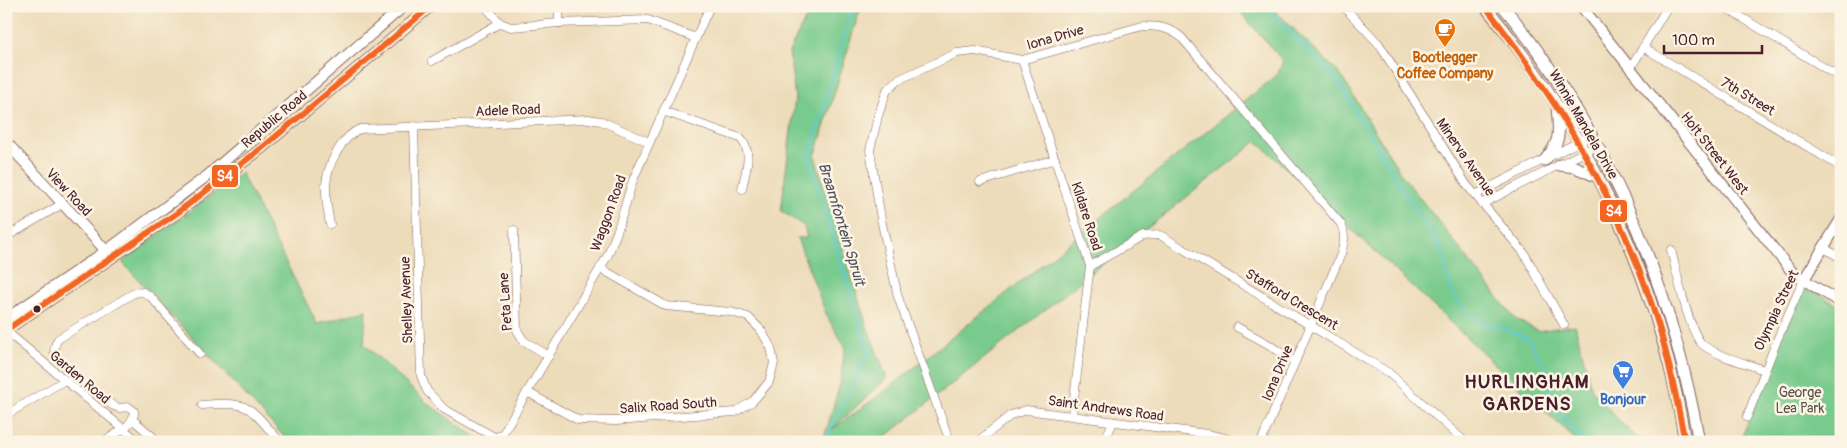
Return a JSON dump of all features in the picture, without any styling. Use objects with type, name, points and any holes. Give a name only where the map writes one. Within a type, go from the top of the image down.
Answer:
[{"type":"main road","name":"Republic Road","points":[[6,330],[109,255],[207,176],[404,6]]},
{"type":"main road","name":"Republic Road","points":[[6,318],[177,213],[262,148],[431,6]]},
{"type":"main road","name":"Winnie Mandela Drive","points":[[1485,6],[1520,51],[1556,103],[1598,177],[1632,250],[1652,304],[1670,368],[1685,442]]},
{"type":"main road","name":"Winnie Mandela Drive","points":[[1503,6],[1544,60],[1595,140],[1636,224],[1668,309],[1689,389],[1699,442]]},
{"type":"main road","name":"Holt Street West","points":[[1581,6],[1784,262],[1803,281],[1841,303]]},
{"type":"main road","points":[[1545,160],[1556,147],[1559,137],[1556,103]]},
{"type":"main road","name":"View Road","points":[[8,147],[109,255]]},
{"type":"main road","points":[[1560,164],[1575,167],[1598,177]]},
{"type":"main road","name":"Olympia Street","points":[[1803,281],[1841,220]]},
{"type":"street","points":[[485,6],[500,23],[518,28],[559,22],[654,21],[696,38]]},
{"type":"street","points":[[559,6],[559,22]]},
{"type":"street","name":"Waggon Road","points":[[492,438],[501,436],[600,268],[617,232],[633,180],[710,6]]},
{"type":"street","name":"Minerva Avenue","points":[[1343,6],[1379,44],[1435,137],[1475,195],[1524,253],[1564,325]]},
{"type":"street","points":[[1630,69],[1668,6]]},
{"type":"street","points":[[1723,6],[1841,78]]},
{"type":"street","points":[[432,61],[500,23]]},
{"type":"street","name":"Iona Drive","points":[[950,442],[898,297],[870,158],[871,144],[887,90],[898,80],[957,53],[975,51],[1022,60],[1142,26],[1160,27],[1181,37],[1342,226],[1345,241],[1341,254],[1261,442]]},
{"type":"street","name":"7th Street","points":[[1643,47],[1841,167]]},
{"type":"street","name":"Kildare Road","points":[[1022,60],[1090,266],[1072,415]]},
{"type":"street","points":[[663,111],[740,138],[745,143],[748,159],[742,189]]},
{"type":"street","name":"Adele Road","points":[[330,224],[327,193],[328,166],[351,134],[364,128],[588,119],[600,121],[649,142]]},
{"type":"street","name":"Shelley Avenue","points":[[414,126],[422,376],[427,391],[444,409],[492,438]]},
{"type":"street","points":[[1475,195],[1545,160],[1582,147],[1595,140]]},
{"type":"street","points":[[1482,204],[1560,164],[1582,147],[1595,140]]},
{"type":"street","points":[[980,182],[1055,158]]},
{"type":"street","points":[[6,237],[62,204]]},
{"type":"street","name":"Peta Lane","points":[[514,230],[517,330],[524,342],[549,356]]},
{"type":"street","name":"Stafford Crescent","points":[[1090,266],[1143,236],[1160,235],[1389,372],[1465,442]]},
{"type":"street","points":[[1824,248],[1841,258]]},
{"type":"street","points":[[1671,250],[1686,304],[1700,342],[1722,354],[1764,370]]},
{"type":"street","name":"Salix Road South","points":[[527,392],[566,416],[583,421],[665,419],[735,412],[753,401],[768,382],[774,363],[771,348],[761,330],[742,314],[666,306],[600,268]]},
{"type":"street","name":"Olympia Street","points":[[1747,417],[1764,370],[1803,281]]},
{"type":"street","points":[[103,442],[132,419],[134,414],[132,408],[112,405],[58,358],[54,349],[58,339],[134,293],[143,292],[148,294],[200,354]]},
{"type":"street","points":[[1237,327],[1295,362]]},
{"type":"street","name":"Garden Road","points":[[6,330],[139,442]]},
{"type":"street","points":[[6,415],[65,380]]},
{"type":"street","points":[[202,405],[233,403],[243,405],[251,410],[280,442]]},
{"type":"street","name":"Saint Andrews Road","points":[[977,442],[1011,415],[1021,410],[1072,415],[1207,434],[1241,442]]},
{"type":"street","points":[[132,419],[159,442]]},
{"type":"street","points":[[1104,442],[1113,422]]},
{"type":"green space","points":[[812,6],[861,6],[815,157],[867,327],[887,378],[830,431],[889,388],[1277,75],[1283,61],[1235,6],[1270,6],[1340,74],[1401,174],[1515,319],[1538,331],[1575,325],[1592,390],[1622,424],[1642,442],[1578,442],[1257,141],[879,442],[816,442],[825,435],[840,384],[845,347],[827,316],[797,238],[807,238],[804,226],[781,211],[795,98],[789,52]]},
{"type":"green space","points":[[241,173],[317,324],[366,310],[364,344],[427,403],[483,442],[289,442],[122,262]]},
{"type":"green space","name":"George Lea Park","points":[[1802,284],[1841,307],[1841,442],[1740,442]]},
{"type":"waterway","name":"Braamfontein Spruit","points":[[824,442],[869,353],[809,158],[853,6]]},
{"type":"waterway","points":[[1264,6],[1336,78],[1410,202],[1440,246],[1452,293],[1466,312],[1479,321],[1506,329],[1528,339],[1544,367],[1553,406],[1581,437],[1583,442]]},
{"type":"transit line","name":"S4","points":[[6,330],[177,213],[262,148],[431,6]]},
{"type":"transit line","name":"S4","points":[[1485,6],[1539,80],[1563,118],[1586,157],[1626,238],[1658,324],[1673,382],[1685,442]]},
{"type":"place","name":"Bootlegger Coffee Company","points":[[1445,48]]},
{"type":"place","name":"Bonjour","points":[[1623,390]]},
{"type":"district","name":"HURLINGHAM GARDENS","points":[[1527,392]]}]
